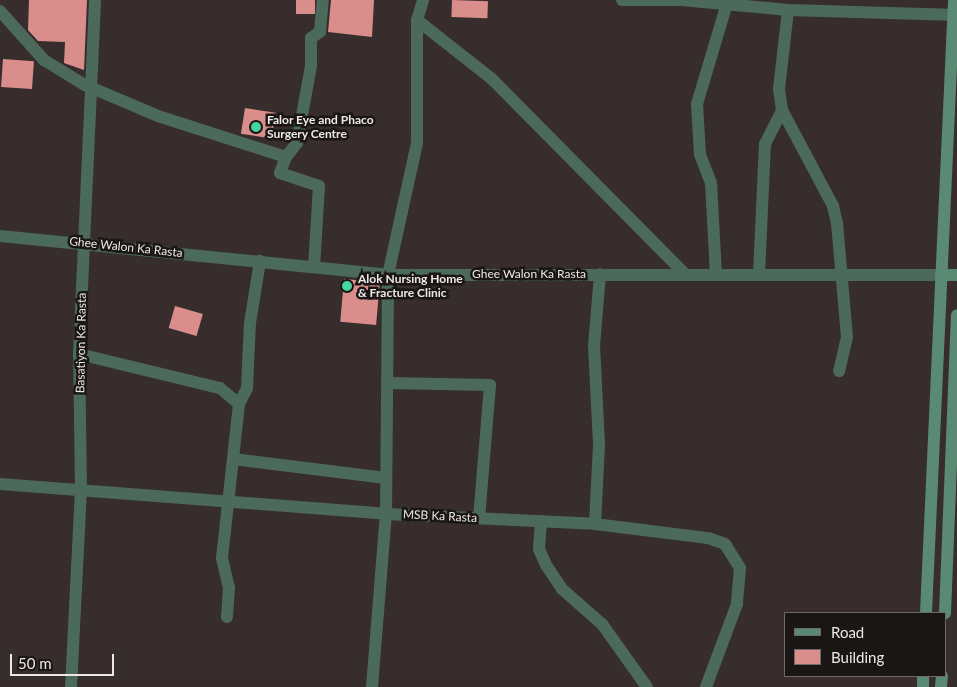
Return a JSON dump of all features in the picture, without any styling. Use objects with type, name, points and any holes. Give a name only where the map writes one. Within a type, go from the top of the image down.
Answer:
[{"type":"street","name":"Basatiyon Ka Rasta","points":[[71,687],[82,490],[79,354],[94,87],[95,0]]},
{"type":"street","points":[[314,267],[319,186],[280,173],[286,157],[297,143],[311,66],[311,38],[322,24],[323,0]]},
{"type":"street","points":[[372,687],[386,514],[388,275],[417,143],[417,20],[423,0]]},
{"type":"street","points":[[622,0],[728,2],[788,10],[955,14]]},
{"type":"street","points":[[926,612],[932,448],[955,14],[954,0]]},
{"type":"street","points":[[716,275],[711,183],[700,154],[697,104],[728,2]]},
{"type":"street","points":[[788,10],[779,89],[782,110],[833,206],[842,275],[847,337],[839,371]]},
{"type":"street","points":[[0,11],[44,60],[94,87],[158,116],[286,157]]},
{"type":"street","points":[[417,20],[492,79],[685,274]]},
{"type":"street","points":[[759,275],[765,144],[782,110]]},
{"type":"street","name":"Ghee Walon Ka Rasta","points":[[0,236],[85,243],[388,275],[685,274],[941,276]]},
{"type":"street","points":[[227,617],[228,588],[222,558],[238,404],[247,388],[250,323],[260,261]]},
{"type":"street","points":[[595,524],[599,444],[594,346],[600,274]]},
{"type":"street","points":[[941,276],[957,275]]},
{"type":"street","points":[[945,612],[954,450],[957,315]]},
{"type":"street","points":[[79,354],[220,388],[238,404]]},
{"type":"street","points":[[388,382],[490,385],[479,518]]},
{"type":"street","points":[[932,448],[954,450]]},
{"type":"street","points":[[233,458],[386,478]]},
{"type":"street","name":"MSB Ka Rasta","points":[[0,484],[228,500],[386,514],[595,524],[692,533],[725,544],[740,568],[737,604],[706,687]]},
{"type":"street","points":[[541,521],[539,549],[546,565],[562,589],[602,624],[647,687]]},
{"type":"building","points":[[29,0],[87,0],[84,70],[64,63],[65,42],[38,41],[28,30]]},
{"type":"building","points":[[296,0],[315,0],[315,14],[296,14]]},
{"type":"building","points":[[331,0],[374,0],[372,37],[328,32]]},
{"type":"building","points":[[452,0],[488,1],[487,18],[451,17]]},
{"type":"building","points":[[3,59],[34,61],[32,89],[1,87]]},
{"type":"building","points":[[245,108],[276,113],[272,139],[241,134]]},
{"type":"building","points":[[344,279],[380,282],[376,325],[340,322]]},
{"type":"building","points":[[175,306],[203,314],[197,336],[169,328]]},
{"type":"place","name":"Falor Eye and Phaco Surgery Centre","points":[[256,127]]},
{"type":"place","name":"Alok Nursing Home & Fracture Clinic","points":[[347,286]]}]
